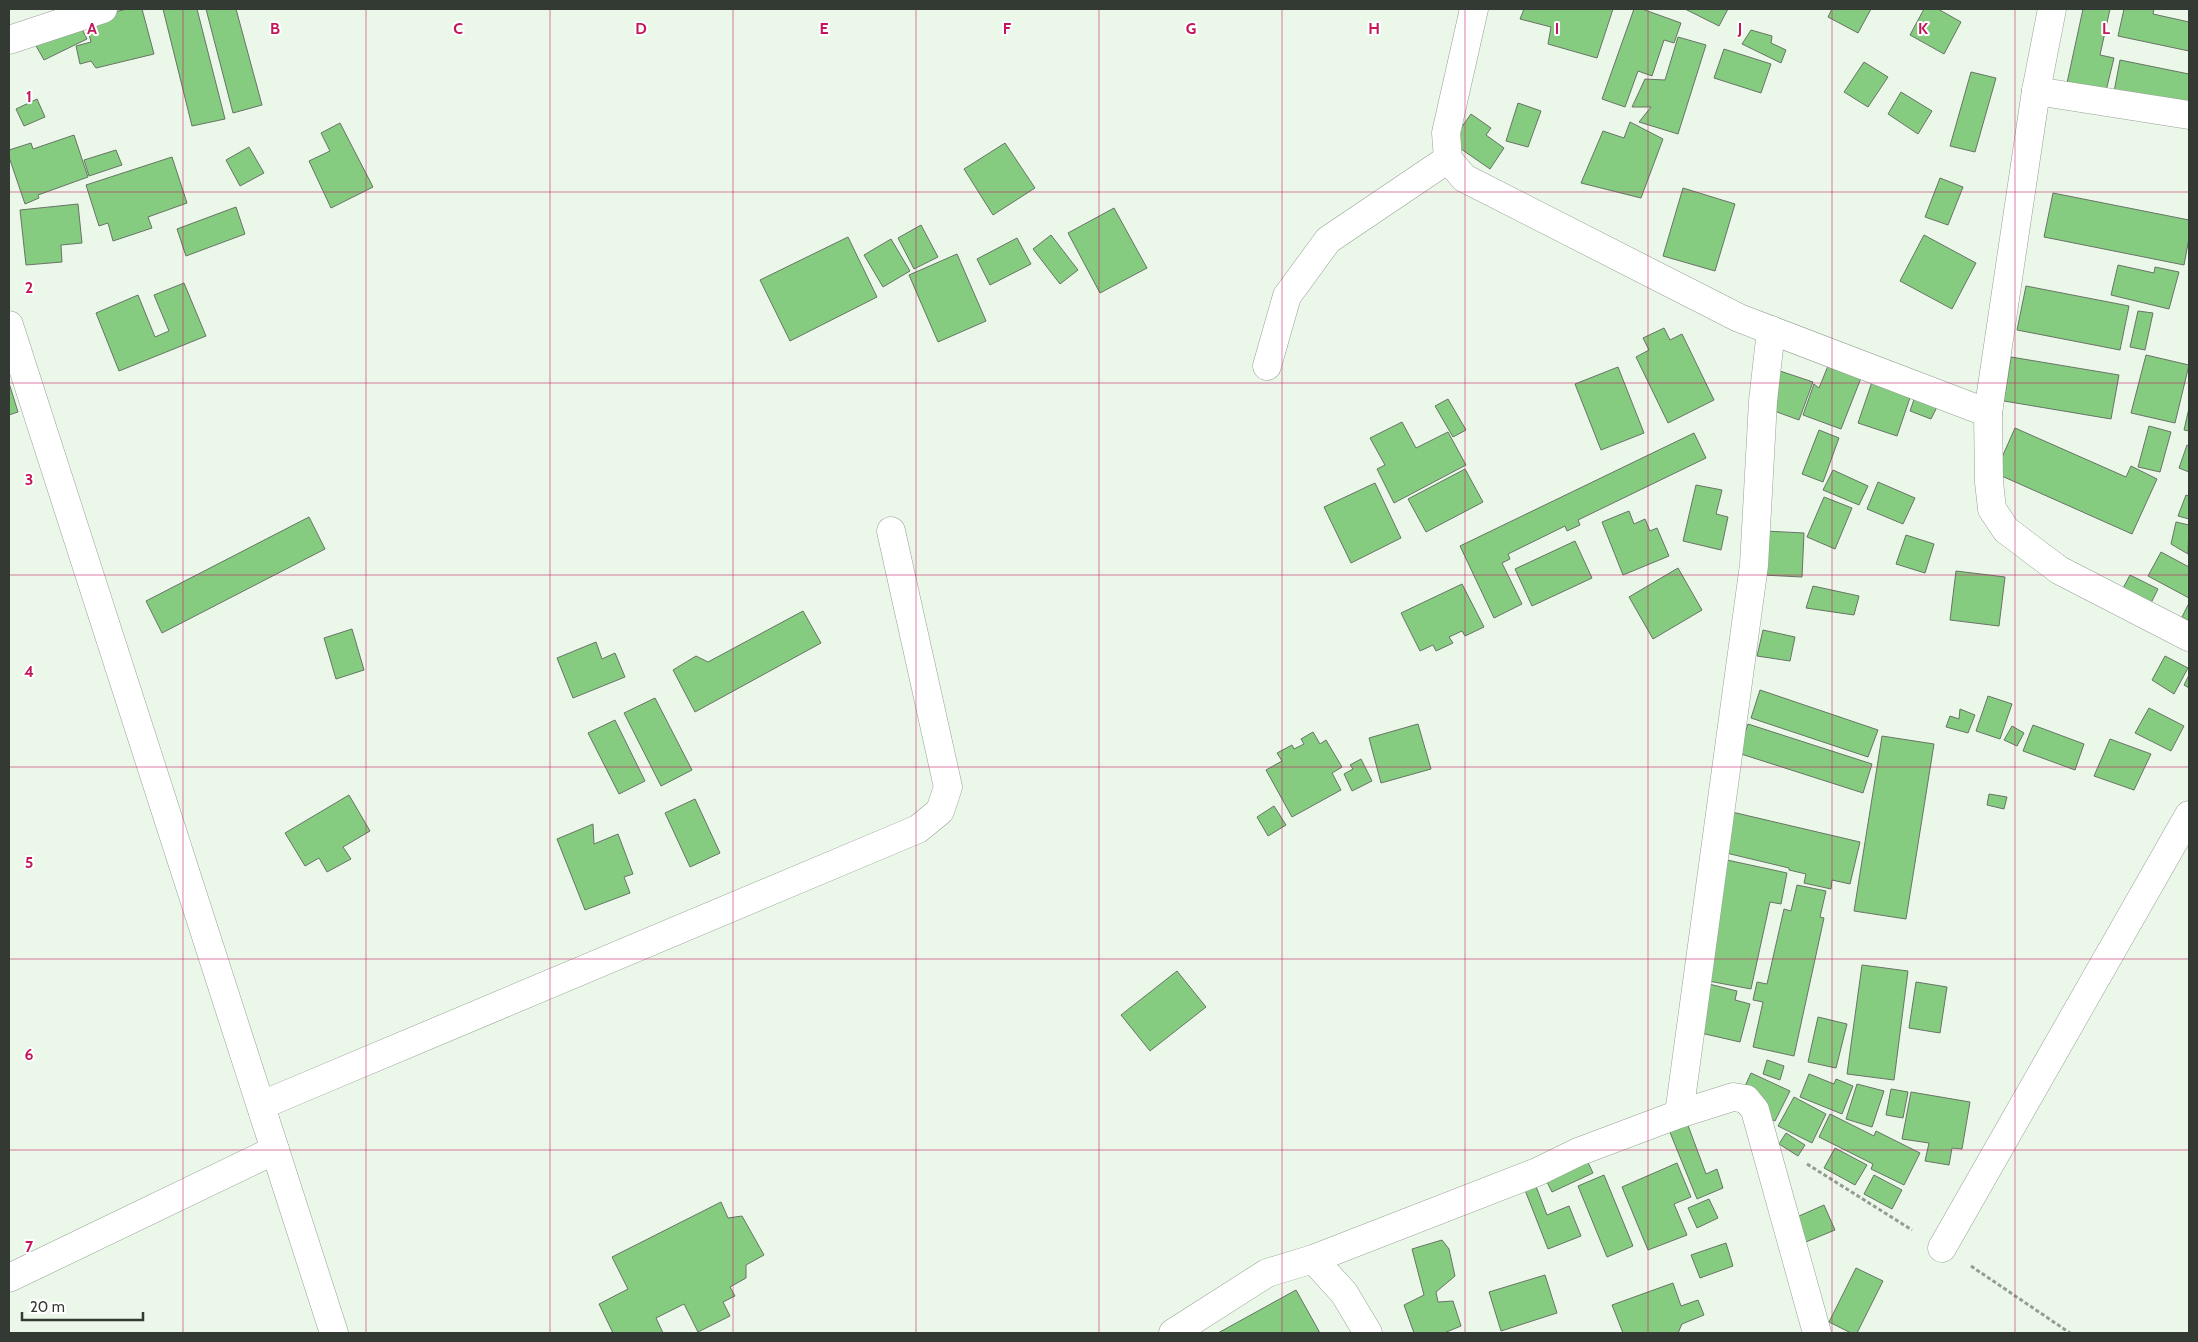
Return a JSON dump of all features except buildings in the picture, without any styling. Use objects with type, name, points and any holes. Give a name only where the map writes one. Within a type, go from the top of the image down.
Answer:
[{"type":"street","points":[[9,40],[103,9]]},
{"type":"street","points":[[1474,9],[1446,132],[1448,160],[1464,178],[1739,318],[1988,413]]},
{"type":"street","points":[[2052,9],[2036,91],[1988,413],[1988,482],[1992,510],[2006,530],[2059,570],[2189,637]]},
{"type":"street","points":[[2036,91],[2189,115]]},
{"type":"street","points":[[1267,366],[1287,296],[1328,240],[1448,160]]},
{"type":"street","points":[[9,325],[334,1333]]},
{"type":"street","points":[[1679,1114],[1754,565],[1762,401],[1771,330]]},
{"type":"street","points":[[262,1105],[918,829],[940,811],[948,787],[891,531]]},
{"type":"street","points":[[1942,1248],[2189,815]]},
{"type":"street","points":[[1173,1333],[1267,1273],[1313,1259],[1537,1172],[1578,1152],[1679,1114],[1733,1097],[1746,1099],[1754,1110],[1817,1333]]},
{"type":"street","points":[[9,1278],[275,1150]]},
{"type":"street","points":[[1313,1259],[1344,1293],[1368,1333]]}]
